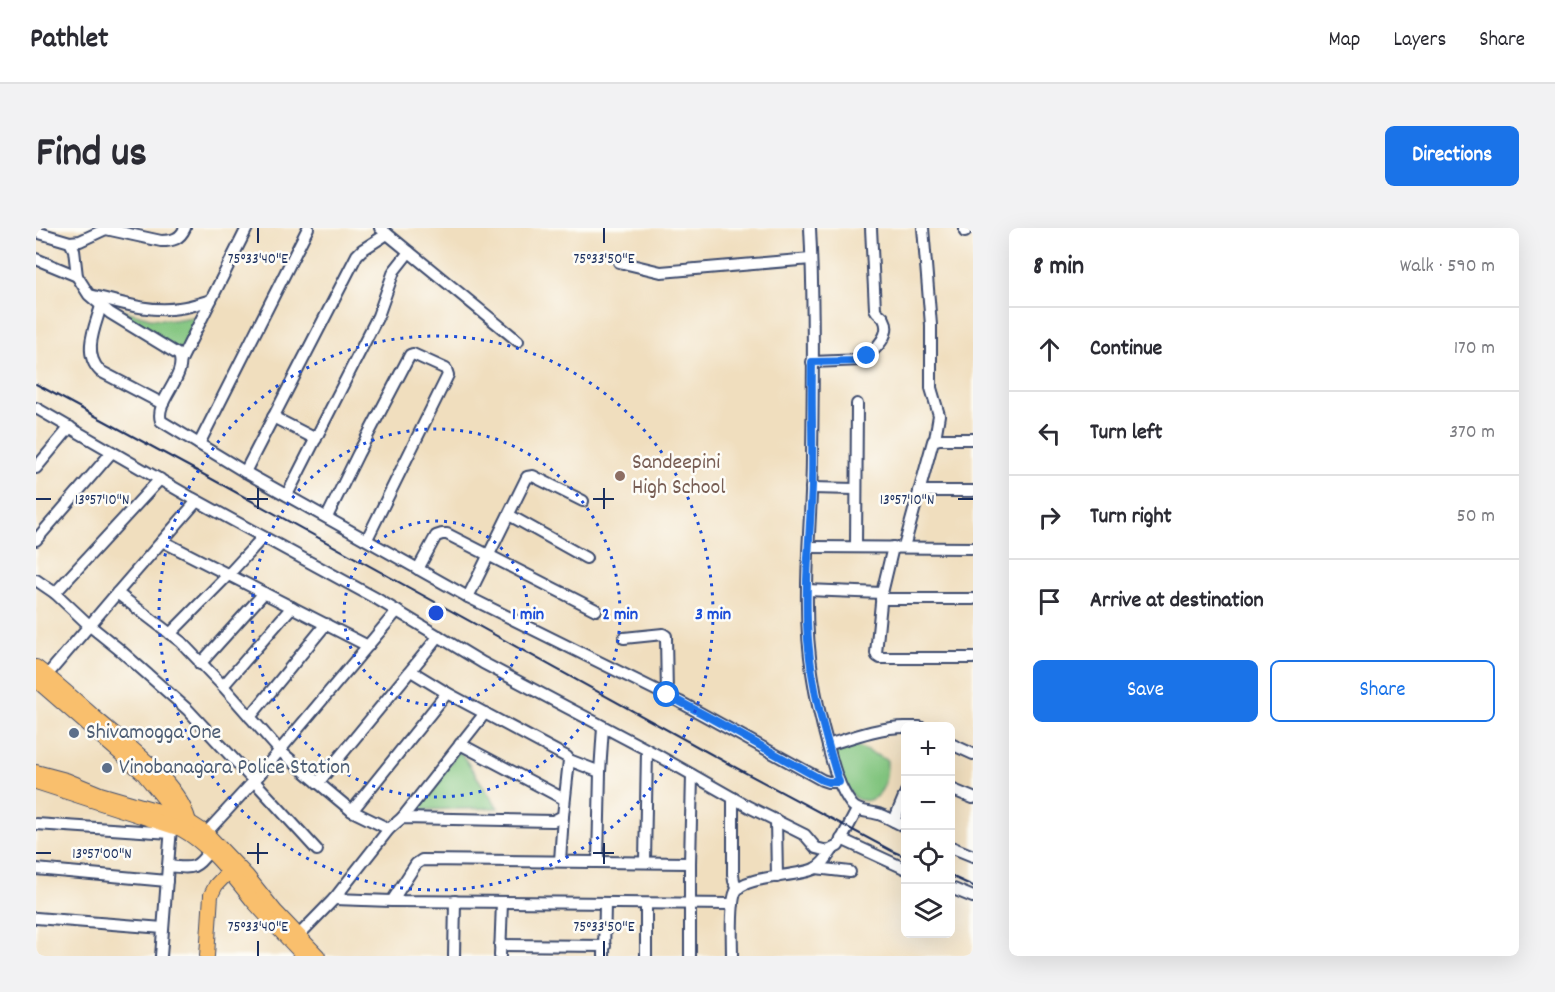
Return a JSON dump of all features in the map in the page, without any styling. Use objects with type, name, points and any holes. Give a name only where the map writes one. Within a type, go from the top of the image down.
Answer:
[{"type":"main road","points":[[39,679],[143,773],[170,806],[180,827]]},
{"type":"main road","points":[[36,772],[66,780],[180,827],[232,868],[247,876],[275,911],[318,956]]},
{"type":"main road","points":[[36,782],[180,827],[206,832],[271,921],[304,956]]},
{"type":"main road","points":[[207,956],[211,895],[216,885],[232,868]]},
{"type":"street","points":[[36,232],[69,242],[107,229],[170,241],[179,237],[185,228]]},
{"type":"street","points":[[247,228],[181,360],[181,365],[160,413],[161,421],[245,472],[468,597],[667,695],[822,780],[839,782]]},
{"type":"street","points":[[199,444],[308,228]]},
{"type":"street","points":[[810,228],[813,309],[812,488],[807,590],[808,639],[812,671],[822,726],[839,782],[850,802],[856,810],[880,815],[901,824]]},
{"type":"street","points":[[812,362],[863,360],[883,339],[886,323],[875,309],[871,228]]},
{"type":"street","points":[[923,228],[931,325],[931,388],[939,415],[935,439],[919,491],[881,596],[876,653],[880,658],[973,658]]},
{"type":"street","points":[[245,472],[357,255],[384,231],[518,341]]},
{"type":"street","points":[[69,242],[74,250],[77,276],[89,295],[101,306],[176,352],[181,360]]},
{"type":"street","points":[[287,495],[378,316],[394,271],[409,252]]},
{"type":"street","points":[[619,262],[662,272],[812,259]]},
{"type":"street","points":[[36,260],[77,276]]},
{"type":"street","points":[[89,295],[159,309],[179,309],[211,300]]},
{"type":"street","points":[[101,306],[91,342],[95,366],[100,371],[163,404]]},
{"type":"street","points":[[327,518],[410,355],[413,354],[446,369],[448,375],[367,539]]},
{"type":"street","points":[[856,547],[857,404]]},
{"type":"street","points":[[36,408],[197,501],[397,611],[483,663],[805,836],[816,848],[828,851],[838,846],[856,810]]},
{"type":"street","points":[[273,417],[316,439]]},
{"type":"street","points":[[36,468],[70,427]]},
{"type":"street","points":[[935,439],[973,439]]},
{"type":"street","points":[[36,540],[112,452]]},
{"type":"street","points":[[468,597],[527,477],[533,476],[584,501]]},
{"type":"street","points":[[55,593],[160,479]]},
{"type":"street","points":[[812,488],[855,489]]},
{"type":"street","points":[[919,491],[973,491]]},
{"type":"street","points":[[39,679],[197,501]]},
{"type":"street","points":[[508,515],[586,558]]},
{"type":"street","points":[[418,569],[436,536],[447,534],[596,610]]},
{"type":"street","points":[[170,634],[263,537]]},
{"type":"street","points":[[162,541],[368,646]]},
{"type":"street","points":[[809,547],[973,548]]},
{"type":"street","points":[[36,580],[55,593],[188,710],[317,850]]},
{"type":"street","points":[[807,590],[881,596],[973,599]]},
{"type":"street","points":[[117,593],[181,642],[280,751],[352,811],[389,829]]},
{"type":"street","points":[[200,664],[264,593]]},
{"type":"street","points":[[223,686],[292,607]]},
{"type":"street","points":[[206,832],[280,751],[397,611]]},
{"type":"street","points":[[250,717],[326,624]]},
{"type":"street","points":[[624,638],[663,634],[666,636],[667,695]]},
{"type":"street","points":[[318,783],[439,636]]},
{"type":"street","points":[[411,670],[447,693],[569,760],[600,772]]},
{"type":"street","points":[[352,811],[447,693]]},
{"type":"street","points":[[299,935],[334,899],[389,829],[402,818],[485,713]]},
{"type":"street","points":[[828,746],[856,735],[901,726]]},
{"type":"street","points":[[598,861],[603,727]]},
{"type":"street","points":[[460,744],[564,799]]},
{"type":"street","points":[[955,746],[973,754]]},
{"type":"street","points":[[645,862],[647,750]]},
{"type":"street","points":[[560,861],[562,816],[569,760]]},
{"type":"street","points":[[690,956],[692,775]]},
{"type":"street","points":[[955,791],[973,798]]},
{"type":"street","points":[[733,798],[733,874],[738,889]]},
{"type":"street","points":[[894,821],[901,804]]},
{"type":"street","points":[[402,818],[553,821],[562,816]]},
{"type":"street","points":[[776,820],[777,877]]},
{"type":"street","points":[[36,824],[180,827],[168,867],[161,956]]},
{"type":"street","points":[[842,839],[901,867]]},
{"type":"street","points":[[732,956],[735,892],[741,885],[751,881],[798,874],[816,868],[822,864],[833,849]]},
{"type":"street","points":[[955,849],[973,856]]},
{"type":"street","points":[[168,867],[198,865],[209,850]]},
{"type":"street","points":[[392,902],[416,864],[422,860],[690,863]]},
{"type":"street","points":[[816,868],[850,872]]},
{"type":"street","points":[[36,869],[167,881]]},
{"type":"street","points":[[955,890],[973,897]]},
{"type":"street","points":[[334,899],[392,902],[734,904]]},
{"type":"street","points":[[454,956],[455,902]]},
{"type":"street","points":[[502,902],[500,951],[604,951],[605,903]]},
{"type":"street","points":[[646,904],[646,956]]},
{"type":"street","points":[[36,918],[163,928]]},
{"type":"green space","points":[[114,308],[150,318],[173,320],[207,315],[188,356],[110,313]]},
{"type":"green space","points":[[835,745],[856,746],[887,760],[887,772],[879,794],[869,800],[855,798],[841,773]]},
{"type":"green space","points":[[459,750],[498,808],[418,810]]},
{"type":"railway","points":[[36,384],[729,764],[901,855]]},
{"type":"railway","points":[[955,878],[973,886]]},
{"type":"place","name":"Sandeepini High School","points":[[620,476]]},
{"type":"place","name":"Shivamogga One","points":[[74,733]]},
{"type":"place","name":"Vinobanagara Police Station","points":[[107,768]]},
{"type":"route","points":[[667,695],[822,780],[839,782],[822,726],[808,639],[812,362],[859,361],[867,356]]}]
